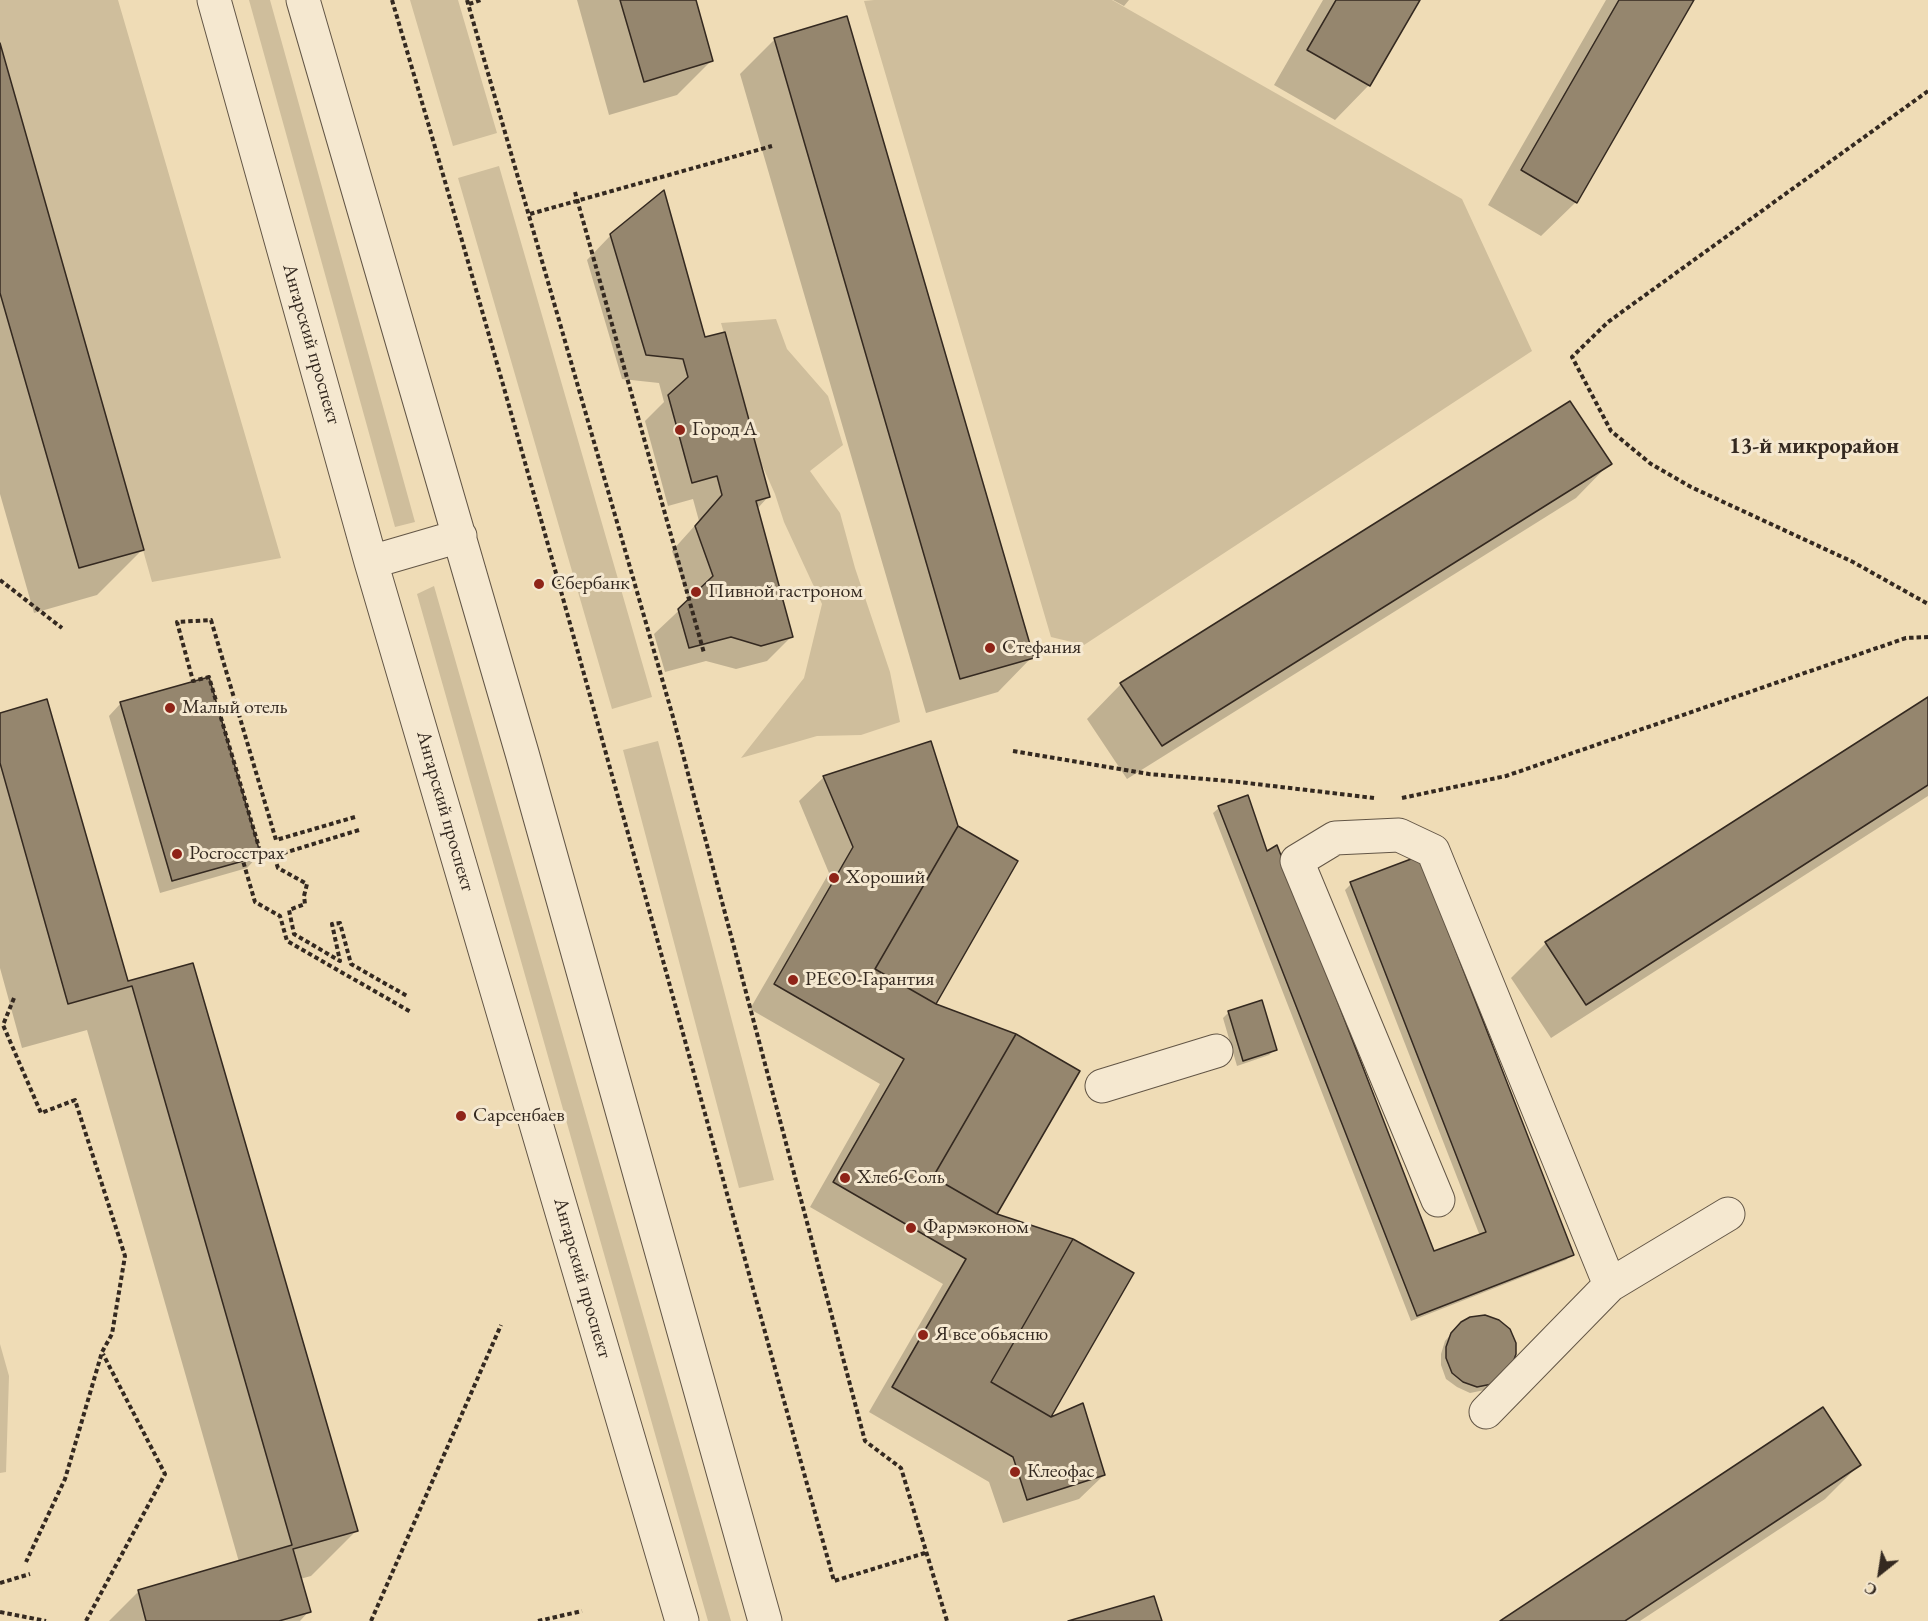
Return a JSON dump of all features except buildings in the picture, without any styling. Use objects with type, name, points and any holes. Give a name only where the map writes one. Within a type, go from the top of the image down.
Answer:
[{"type":"street","name":"Ангарский проспект","points":[[214,0],[371,562],[682,1621]]},
{"type":"street","points":[[303,0],[538,807],[765,1621]]},
{"type":"street","points":[[371,562],[460,536]]},
{"type":"street","points":[[1438,1200],[1297,861],[1335,838],[1399,834],[1433,851],[1611,1285]]},
{"type":"street","points":[[1102,1086],[1216,1051]]},
{"type":"street","points":[[1486,1412],[1611,1285],[1728,1214]]},
{"type":"path","points":[[392,0],[618,793],[834,1581],[926,1553]]},
{"type":"path","points":[[482,0],[468,2],[676,728],[865,1441],[901,1468],[947,1621]]},
{"type":"path","points":[[1928,90],[1608,322],[1572,357],[1611,431],[1651,464],[1691,487],[1853,562],[1928,604]]},
{"type":"path","points":[[530,214],[772,147]]},
{"type":"path","points":[[575,192],[704,653]]},
{"type":"path","points":[[0,580],[62,628]]},
{"type":"path","points":[[355,817],[276,840],[212,620],[177,622],[193,681],[209,677],[258,844],[261,856],[243,861],[255,902],[280,916],[287,941],[411,1012]]},
{"type":"path","points":[[1394,800],[1506,776],[1906,638],[1928,637]]},
{"type":"path","points":[[1013,751],[1149,774],[1383,799]]},
{"type":"path","points":[[359,830],[274,856],[278,868],[307,884],[305,904],[289,910],[294,933],[340,961],[332,924],[340,923],[351,964],[407,996]]},
{"type":"path","points":[[14,998],[3,1025],[7,1036],[41,1113],[75,1100],[125,1256],[112,1334],[102,1353],[65,1479],[26,1562]]},
{"type":"path","points":[[371,1621],[501,1326]]},
{"type":"path","points":[[86,1621],[165,1474],[102,1353]]},
{"type":"path","points":[[0,1583],[30,1574]]},
{"type":"path","points":[[538,1621],[582,1611]]},
{"type":"path","points":[[0,1612],[46,1621]]},
{"type":"shaded area","points":[[0,0],[118,0],[281,558],[152,582],[0,44]]},
{"type":"shaded area","points":[[249,0],[270,0],[415,522],[395,527]]},
{"type":"shaded area","points":[[410,0],[458,0],[497,133],[453,146]]},
{"type":"shaded area","points":[[1112,0],[1462,199],[1532,351],[1084,645],[1051,637],[864,1]]},
{"type":"shaded area","points":[[499,166],[652,697],[612,709],[458,178]]},
{"type":"shaded area","points":[[776,319],[787,349],[828,396],[843,445],[810,471],[840,513],[855,568],[890,672],[900,722],[861,735],[817,736],[741,758],[804,678],[822,604],[784,522],[775,494],[749,436],[737,377],[721,323]]},
{"type":"shaded area","points":[[434,586],[731,1621],[708,1621],[417,594]]},
{"type":"shaded area","points":[[658,741],[774,1180],[739,1188],[623,750]]},
{"type":"shaded area","points":[[0,1344],[9,1376],[6,1472],[0,1473]]},
{"type":"place","name":"Город А","points":[[680,430]]},
{"type":"place","name":"Сбербанк","points":[[539,584]]},
{"type":"place","name":"Пивной гастроном","points":[[696,592]]},
{"type":"place","name":"Стефания","points":[[990,648]]},
{"type":"place","name":"Малый отель","points":[[170,708]]},
{"type":"place","name":"Росгосстрах","points":[[177,854]]},
{"type":"place","name":"Хороший","points":[[834,878]]},
{"type":"place","name":"РЕСО-Гарантия","points":[[793,980]]},
{"type":"place","name":"Сарсенбаев","points":[[461,1116]]},
{"type":"place","name":"Хлеб-Соль","points":[[845,1178]]},
{"type":"place","name":"Фармэконом","points":[[911,1228]]},
{"type":"place","name":"Я все обьясню","points":[[923,1335]]},
{"type":"place","name":"Клеофас","points":[[1015,1472]]},
{"type":"district","name":"13-й микрорайон","points":[[1814,447]]}]
